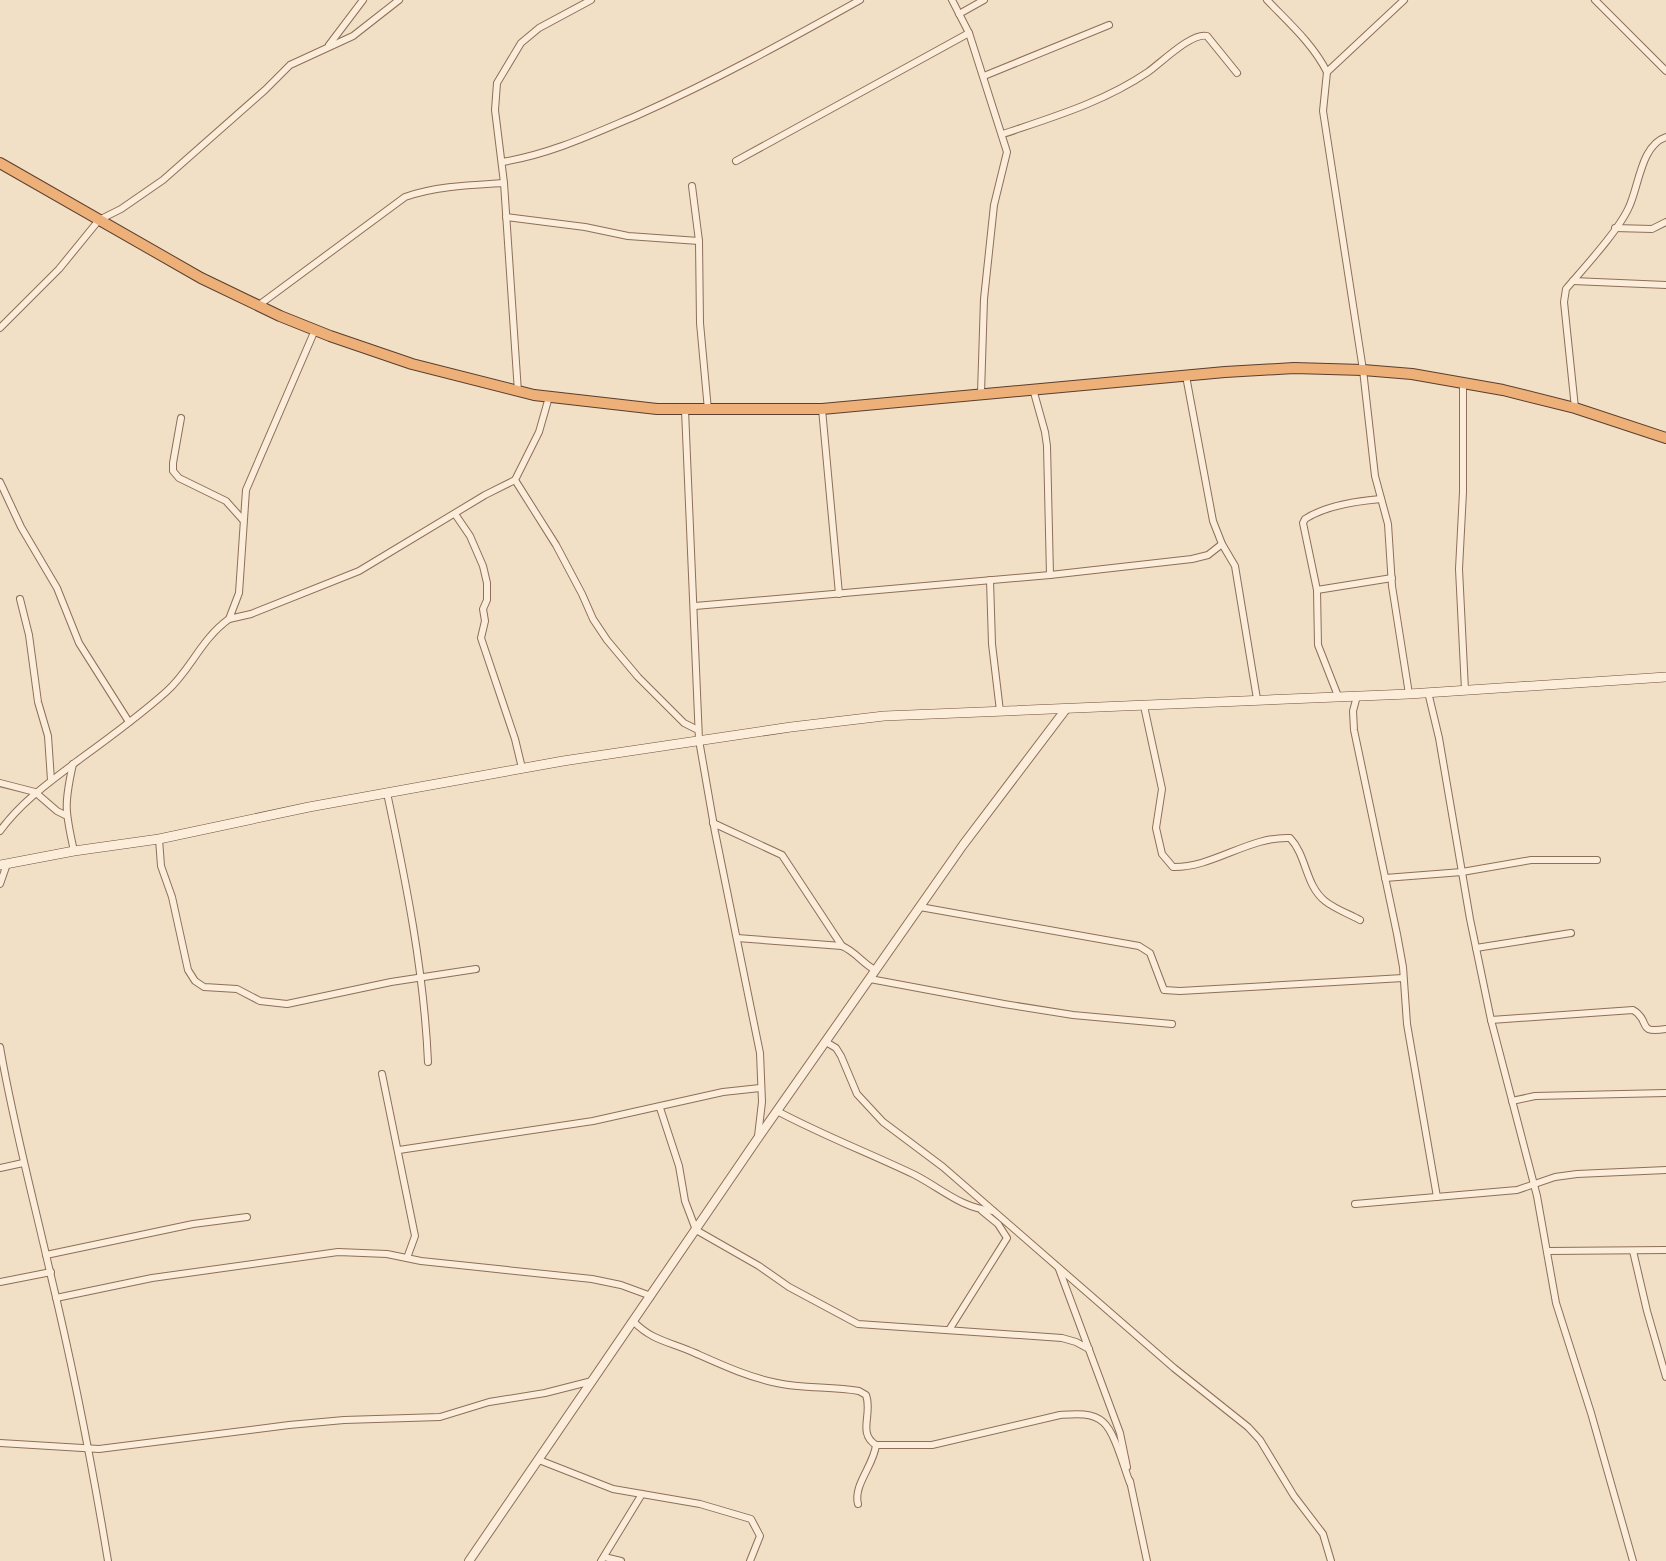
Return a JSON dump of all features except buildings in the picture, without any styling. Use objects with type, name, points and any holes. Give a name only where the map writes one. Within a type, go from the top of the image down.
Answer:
[{"type":"highway","points":[[0,163],[201,278],[258,306],[315,330],[412,364],[518,392],[657,409],[822,409],[981,393],[1294,368],[1363,370],[1412,374],[1503,390],[1575,408],[1666,438]]},
{"type":"main road","points":[[3,864],[159,839],[699,735],[884,716],[1409,694],[1666,677]]},
{"type":"street","points":[[328,46],[363,0]]},
{"type":"street","points":[[0,328],[60,269],[99,220],[121,209],[163,180],[265,90],[289,65],[353,36],[400,0]]},
{"type":"street","points":[[518,392],[504,183],[495,96],[498,83],[522,43],[539,28],[591,0]]},
{"type":"street","points":[[502,162],[535,156],[656,107],[752,60],[860,0]]},
{"type":"street","points":[[952,0],[969,33],[1007,152],[994,205],[991,232],[984,299],[981,393]]},
{"type":"street","points":[[959,14],[984,0]]},
{"type":"street","points":[[1267,0],[1311,46],[1327,72],[1323,111],[1363,370],[1375,476],[1388,524],[1392,578],[1409,694]]},
{"type":"street","points":[[1327,72],[1404,0]]},
{"type":"street","points":[[1595,0],[1666,71]]},
{"type":"street","points":[[984,76],[1109,25]]},
{"type":"street","points":[[736,161],[969,33]]},
{"type":"street","points":[[1003,134],[1104,98],[1146,73],[1200,35],[1207,36],[1237,73]]},
{"type":"street","points":[[1575,408],[1564,302],[1566,289],[1628,209],[1653,145],[1666,137]]},
{"type":"street","points":[[258,306],[405,197],[463,186],[504,183]]},
{"type":"street","points":[[692,186],[699,241],[700,323],[708,410]]},
{"type":"street","points":[[506,217],[585,227],[628,236],[699,241]]},
{"type":"street","points":[[1615,228],[1652,229],[1666,222]]},
{"type":"street","points":[[1573,281],[1666,285]]},
{"type":"street","points":[[229,619],[239,593],[246,489],[315,330]]},
{"type":"street","points":[[1186,376],[1213,521],[1222,544],[1236,565],[1257,699]]},
{"type":"street","points":[[1463,383],[1459,569],[1465,690]]},
{"type":"street","points":[[1033,389],[1047,446],[1050,575]]},
{"type":"street","points":[[0,831],[35,792],[168,691],[203,642],[229,619],[251,614],[359,570],[514,480],[539,432],[549,397]]},
{"type":"street","points":[[822,409],[839,594]]},
{"type":"street","points":[[685,410],[699,735],[713,823],[760,1053],[762,1102],[758,1138]]},
{"type":"street","points":[[181,418],[173,471],[179,478],[226,501],[243,520]]},
{"type":"street","points":[[514,480],[556,545],[600,629],[638,677],[699,735]]},
{"type":"street","points":[[0,482],[21,527],[57,588],[79,643],[129,722]]},
{"type":"street","points":[[1338,696],[1318,645],[1317,590],[1303,523],[1304,519],[1348,504],[1381,499]]},
{"type":"street","points":[[455,514],[470,536],[482,566],[487,596],[483,609],[485,621],[481,638],[515,738],[522,768]]},
{"type":"street","points":[[695,606],[1050,575],[1192,559],[1208,555],[1222,544]]},
{"type":"street","points":[[1317,590],[1392,578]]},
{"type":"street","points":[[990,580],[992,644],[1000,711]]},
{"type":"street","points":[[20,599],[29,635],[38,702],[48,736],[51,780]]},
{"type":"street","points":[[1428,692],[1439,738],[1491,1020],[1535,1185],[1563,1330],[1591,1413],[1633,1561]]},
{"type":"street","points":[[1357,695],[1353,711],[1354,730],[1401,956],[1407,1024],[1437,1197]]},
{"type":"street","points":[[1144,706],[1162,789],[1156,828],[1162,854],[1173,867],[1189,867],[1255,844],[1290,838],[1298,847],[1315,890],[1326,902],[1360,920]]},
{"type":"street","points":[[469,1561],[875,970],[1036,746],[1066,709]]},
{"type":"street","points":[[74,764],[65,797],[65,815],[74,851]]},
{"type":"street","points":[[0,783],[35,792],[65,815]]},
{"type":"street","points":[[387,793],[408,892],[422,978],[428,1062]]},
{"type":"street","points":[[713,823],[782,855],[842,946]]},
{"type":"street","points":[[159,839],[161,866],[172,898],[188,970],[195,981],[204,987],[237,989],[260,1001],[287,1004],[320,995],[476,970]]},
{"type":"street","points":[[1385,878],[1462,872],[1531,860],[1597,860]]},
{"type":"street","points":[[0,884],[3,864]]},
{"type":"street","points":[[920,907],[1139,946],[1150,953],[1164,990],[1194,991],[1402,978]]},
{"type":"street","points":[[1476,948],[1571,933]]},
{"type":"street","points":[[737,938],[842,946],[855,952],[863,963],[875,970]]},
{"type":"street","points":[[870,979],[1073,1015],[1172,1024]]},
{"type":"street","points":[[1491,1020],[1633,1010],[1640,1014],[1649,1031],[1666,1029]]},
{"type":"street","points":[[826,1042],[836,1048],[857,1094],[868,1109],[897,1135],[915,1144],[943,1167],[1174,1367],[1248,1427],[1260,1440],[1294,1496],[1323,1534],[1331,1561]]},
{"type":"street","points":[[0,1047],[4,1094],[51,1272],[88,1450],[107,1561]]},
{"type":"street","points":[[382,1074],[415,1236],[407,1258]]},
{"type":"street","points":[[398,1150],[593,1121],[723,1092],[760,1088]]},
{"type":"street","points":[[1512,1101],[1535,1096],[1666,1093]]},
{"type":"street","points":[[660,1108],[679,1166],[685,1201],[696,1230],[759,1266],[789,1287],[858,1324],[1062,1338],[1089,1349]]},
{"type":"street","points":[[777,1111],[812,1130],[918,1177],[964,1205],[995,1211]]},
{"type":"street","points":[[0,1168],[23,1163]]},
{"type":"street","points":[[1355,1204],[1517,1190],[1555,1177],[1577,1174],[1666,1170]]},
{"type":"street","points":[[949,1330],[1007,1238],[998,1224],[980,1210]]},
{"type":"street","points":[[46,1255],[193,1224],[247,1217]]},
{"type":"street","points":[[1548,1251],[1666,1250]]},
{"type":"street","points":[[1633,1251],[1666,1377]]},
{"type":"street","points":[[56,1298],[152,1278],[331,1253],[387,1254],[509,1272],[542,1272],[621,1285],[651,1296]]},
{"type":"street","points":[[1058,1266],[1120,1433],[1147,1561]]},
{"type":"street","points":[[0,1282],[51,1272]]},
{"type":"street","points":[[633,1321],[656,1339],[696,1353],[744,1375],[778,1383],[859,1391],[866,1395],[869,1404],[865,1432],[867,1438],[876,1445],[932,1446],[1021,1422],[1079,1413],[1092,1416],[1104,1422],[1130,1483]]},
{"type":"street","points":[[0,1443],[88,1450],[289,1425],[440,1417],[474,1406],[592,1381]]},
{"type":"street","points":[[858,1504],[857,1494],[873,1460],[876,1445]]},
{"type":"street","points":[[539,1460],[613,1489],[700,1504],[751,1519],[760,1536],[750,1561]]},
{"type":"street","points":[[621,1561],[602,1559],[642,1494]]}]
